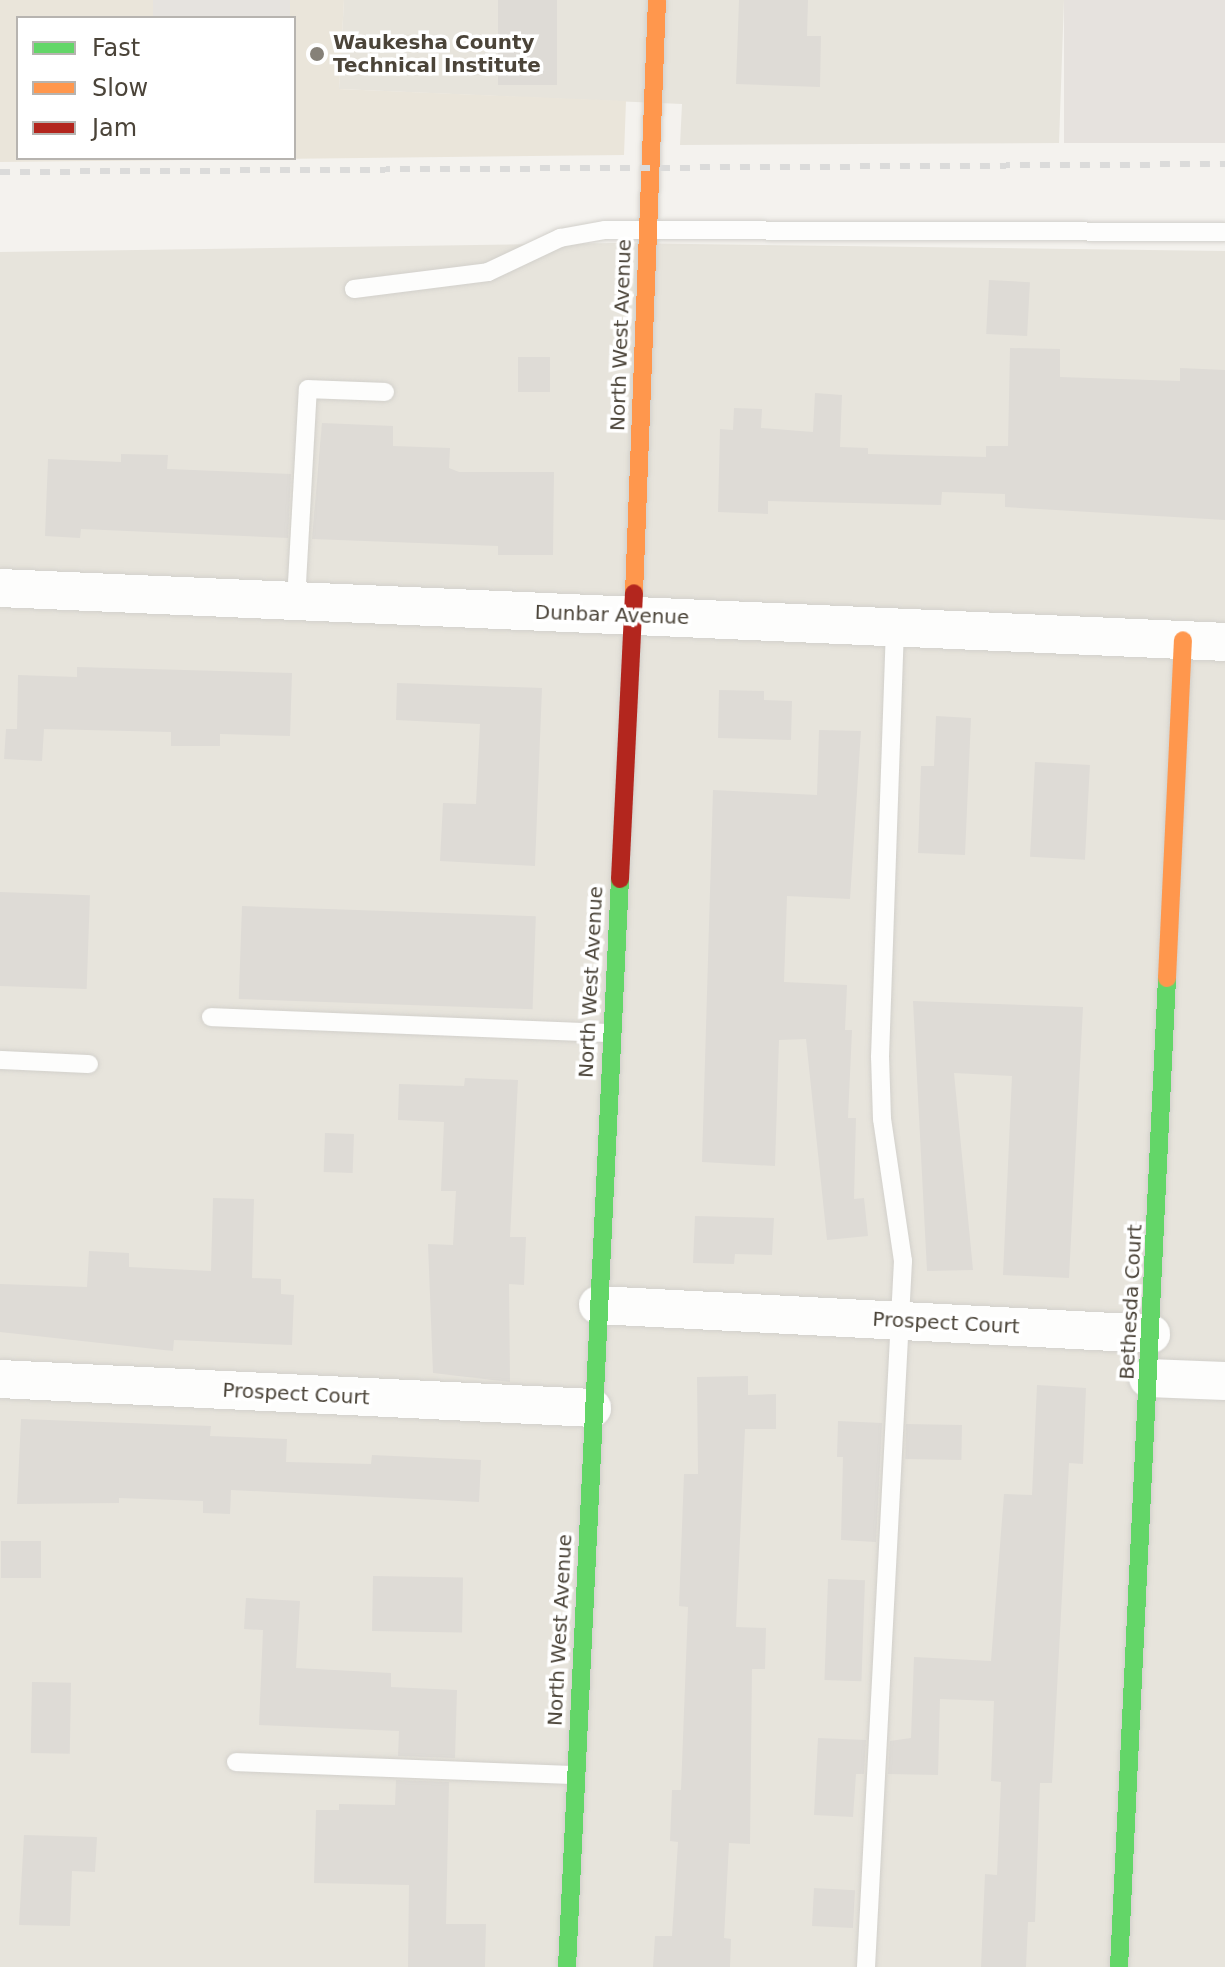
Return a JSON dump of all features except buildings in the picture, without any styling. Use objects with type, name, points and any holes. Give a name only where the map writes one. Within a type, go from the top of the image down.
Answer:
[{"type":"street","name":"North West Avenue","points":[[567,1967],[633,616],[657,0]]},
{"type":"street","name":"Dunbar Avenue","points":[[0,588],[1225,642]]},
{"type":"street","name":"Bethesda Court","points":[[1119,1967],[1183,640]]},
{"type":"street","name":"Prospect Court","points":[[598,1305],[1151,1334]]},
{"type":"street","points":[[1148,1378],[1225,1381]]},
{"type":"street","name":"Prospect Court","points":[[0,1379],[592,1408]]},
{"type":"lane","points":[[354,289],[488,272],[560,238],[647,229],[1225,232]]},
{"type":"lane","points":[[296,601],[308,389],[385,392]]},
{"type":"lane","points":[[866,1967],[903,1261],[882,1119],[880,1057],[895,626]]},
{"type":"lane","points":[[211,1017],[611,1033]]},
{"type":"lane","points":[[0,1060],[89,1064]]},
{"type":"lane","points":[[236,1762],[576,1775]]},
{"type":"shaded area","name":"Waukesha County Technical Institute","points":[[0,0],[344,0],[339,89],[626,101],[624,155],[296,159],[296,16],[16,16],[16,160],[178,160],[0,162]]},
{"type":"shaded area","points":[[153,0],[290,0],[290,16],[153,16]]},
{"type":"shaded area","points":[[344,0],[1064,0],[1059,143],[680,145],[682,104],[339,89]]},
{"type":"shaded area","points":[[1064,0],[1225,0],[1225,143],[1064,143]]},
{"type":"shaded area","points":[[616,243],[1225,251],[1225,1967],[0,1967],[0,252]]},
{"type":"railway","points":[[0,172],[1225,164]]},
{"type":"traffic: fast","points":[[567,1967],[620,879]]},
{"type":"traffic: fast","points":[[1119,1967],[1167,978]]},
{"type":"traffic: slow","points":[[634,593],[657,0]]},
{"type":"traffic: slow","points":[[1167,978],[1183,640]]},
{"type":"traffic: jam","points":[[620,879],[634,593]]},
{"type":"place","name":"Waukesha County Technical Institute","points":[[317,54]]}]
